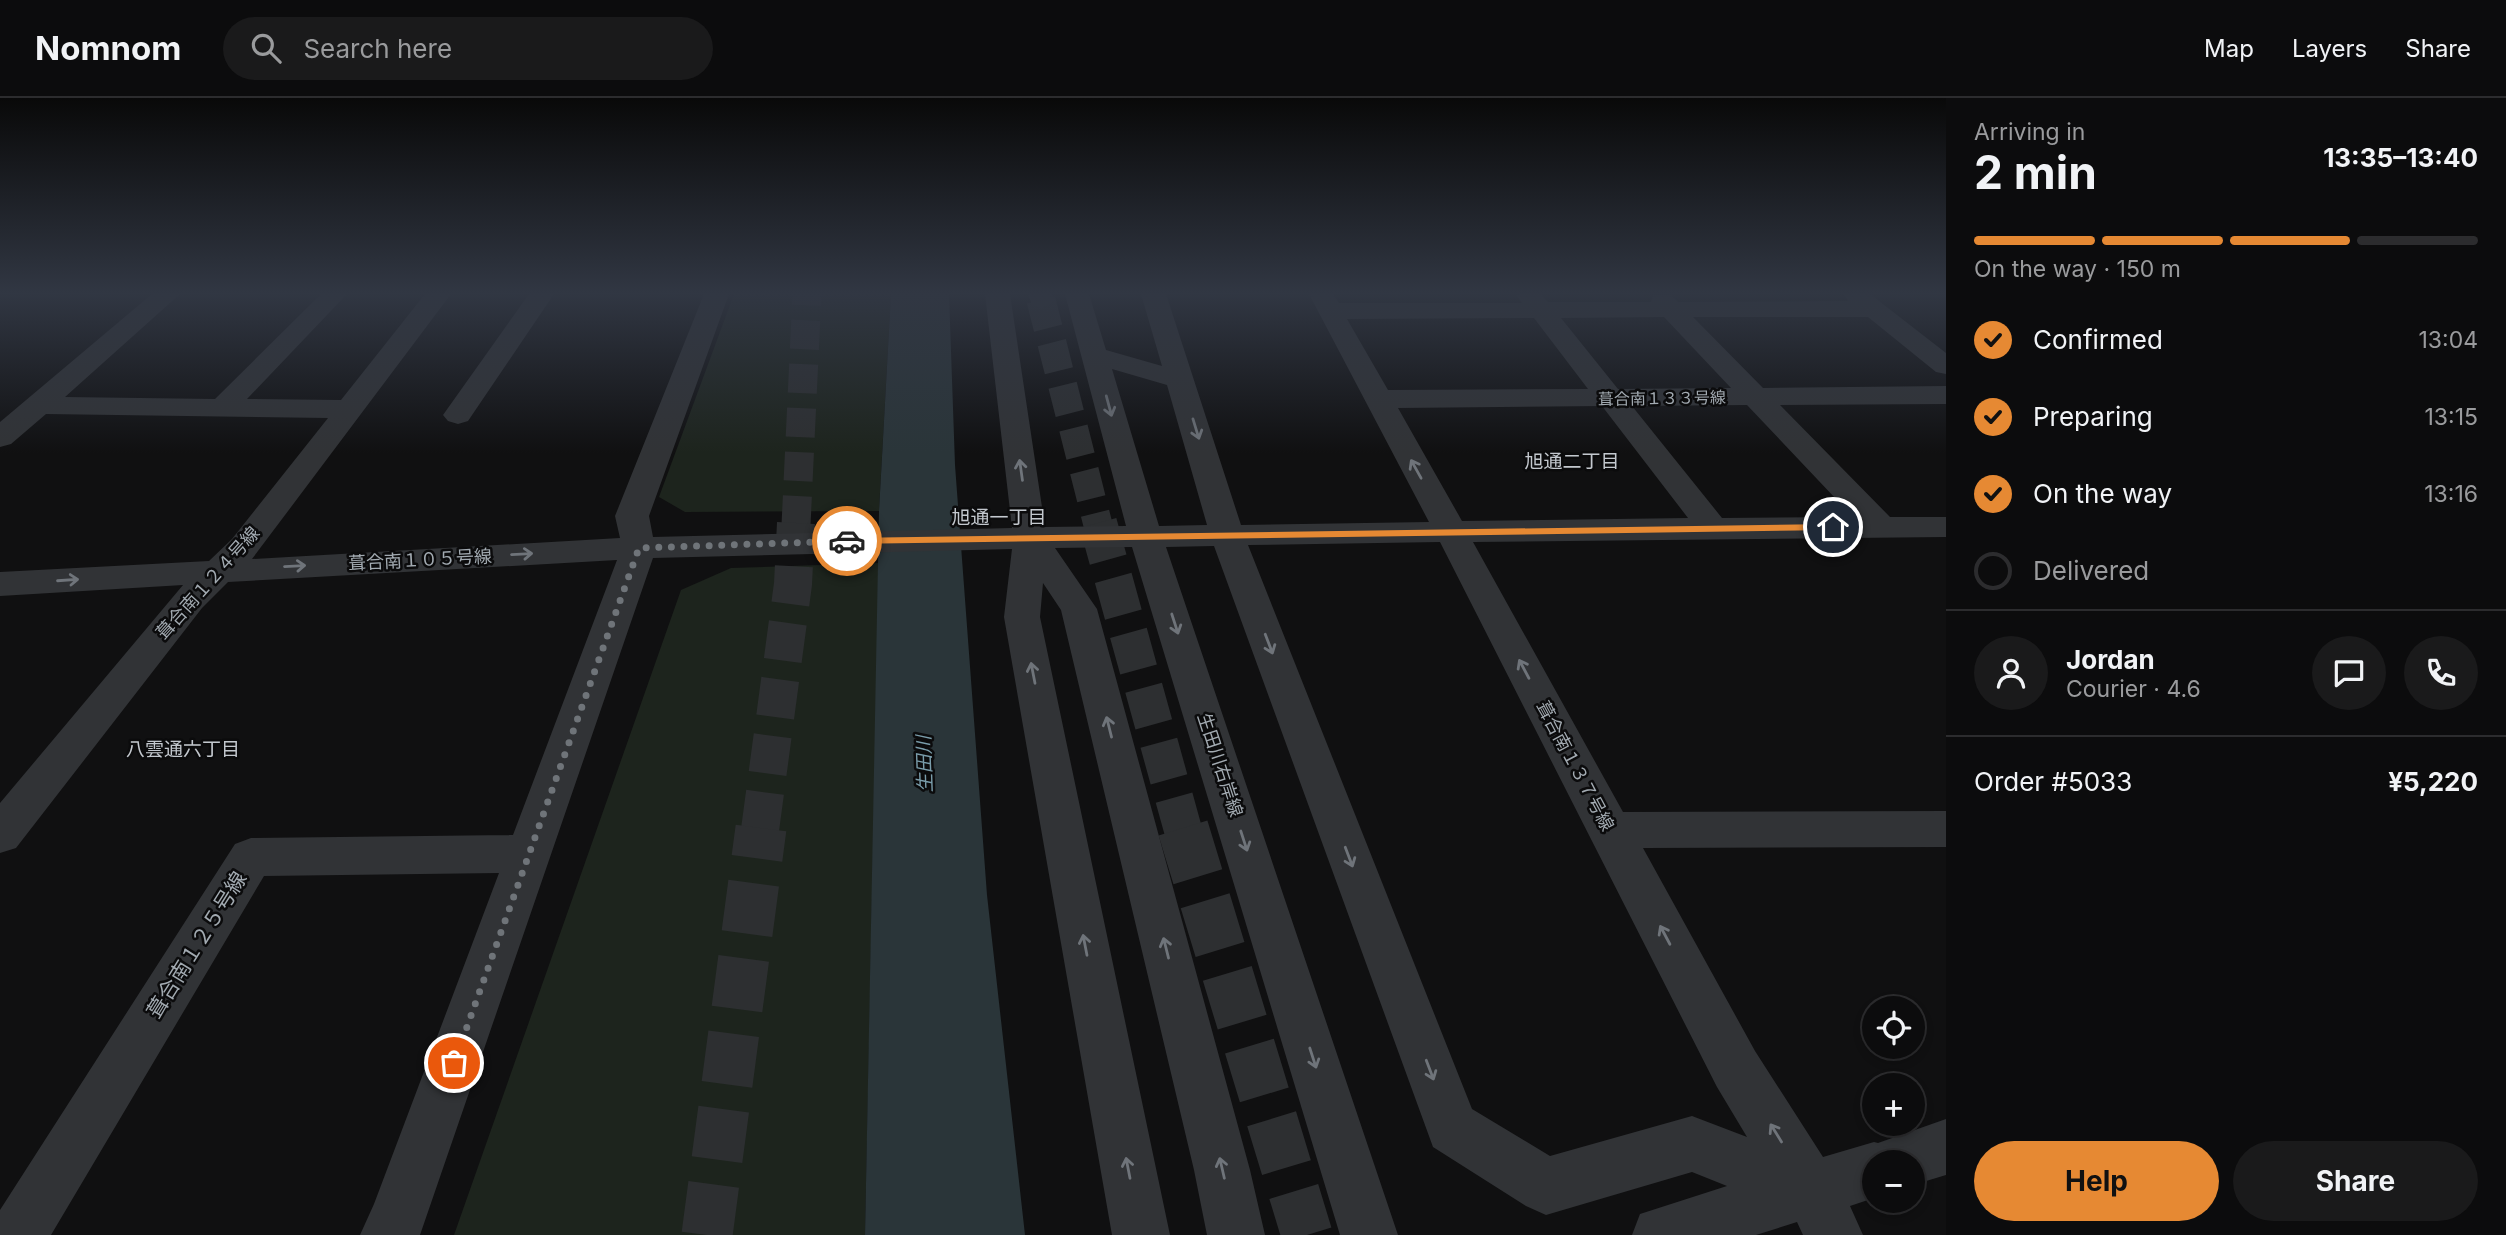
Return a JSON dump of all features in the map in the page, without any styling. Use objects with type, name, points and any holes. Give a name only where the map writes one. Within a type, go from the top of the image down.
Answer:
[{"type":"street","points":[[0,438],[105,347]]},
{"type":"street","points":[[223,407],[282,347]]},
{"type":"street","name":"葺合南１２４号線","points":[[0,835],[189,600],[244,547],[396,347]]},
{"type":"street","points":[[458,415],[505,347]]},
{"type":"street","points":[[389,1235],[397,1220],[639,548],[632,516],[696,347]]},
{"type":"street","points":[[1004,347],[1030,538],[1022,617],[1141,1235]]},
{"type":"street","name":"生田川右岸線","points":[[1090,347],[1096,356],[1131,489],[1369,1235]]},
{"type":"street","points":[[1171,347],[1227,535],[1452,1128],[1546,1186],[1692,1144],[1823,1213]]},
{"type":"street","name":"葺合南１３７号線","points":[[1350,347],[1451,532],[1736,1069],[1823,1213]]},
{"type":"street","points":[[1571,347],[1713,528]]},
{"type":"street","points":[[1708,347],[1881,527]]},
{"type":"street","points":[[1096,356],[1181,380]]},
{"type":"street","name":"葺合南１３３号線","points":[[1378,399],[1946,395]]},
{"type":"street","points":[[38,405],[347,409]]},
{"type":"street","name":"葺合南１０５号線","points":[[0,584],[639,548],[839,541],[1946,527]]},
{"type":"street","points":[[1030,538],[1079,609],[1219,1157],[1236,1235]]},
{"type":"street","points":[[1609,830],[1946,829]]},
{"type":"street","name":"葺合南１２５号線","points":[[18,1235],[251,857],[530,854]]},
{"type":"street","points":[[1925,1154],[1946,1147]]},
{"type":"street","points":[[1661,1235],[1823,1213],[1862,1180]]},
{"type":"shaded area","points":[[714,347],[888,347],[879,511],[685,512],[659,497]]},
{"type":"shaded area","points":[[879,563],[865,1235],[454,1235],[681,590],[731,568]]},
{"type":"water","name":"生田川","points":[[888,347],[951,347],[955,465],[987,895],[1025,1235],[865,1235],[879,511]]},
{"type":"tunnel","points":[[796,525],[804,347]]},
{"type":"tunnel","points":[[1053,347],[1098,525]]},
{"type":"tunnel","points":[[760,830],[793,584],[796,523]]},
{"type":"tunnel","points":[[1098,523],[1183,830]]},
{"type":"tunnel","points":[[707,1235],[761,828]]},
{"type":"tunnel","points":[[1183,828],[1307,1235]]},
{"type":"way so far","points":[[454,1063],[639,548],[847,541]]},
{"type":"district","name":"旭通二丁目","points":[[1572,461]]},
{"type":"district","name":"旭通一丁目","points":[[999,517]]},
{"type":"district","name":"八雲通六丁目","points":[[183,749]]},
{"type":"route","points":[[847,541],[1833,527]]}]
